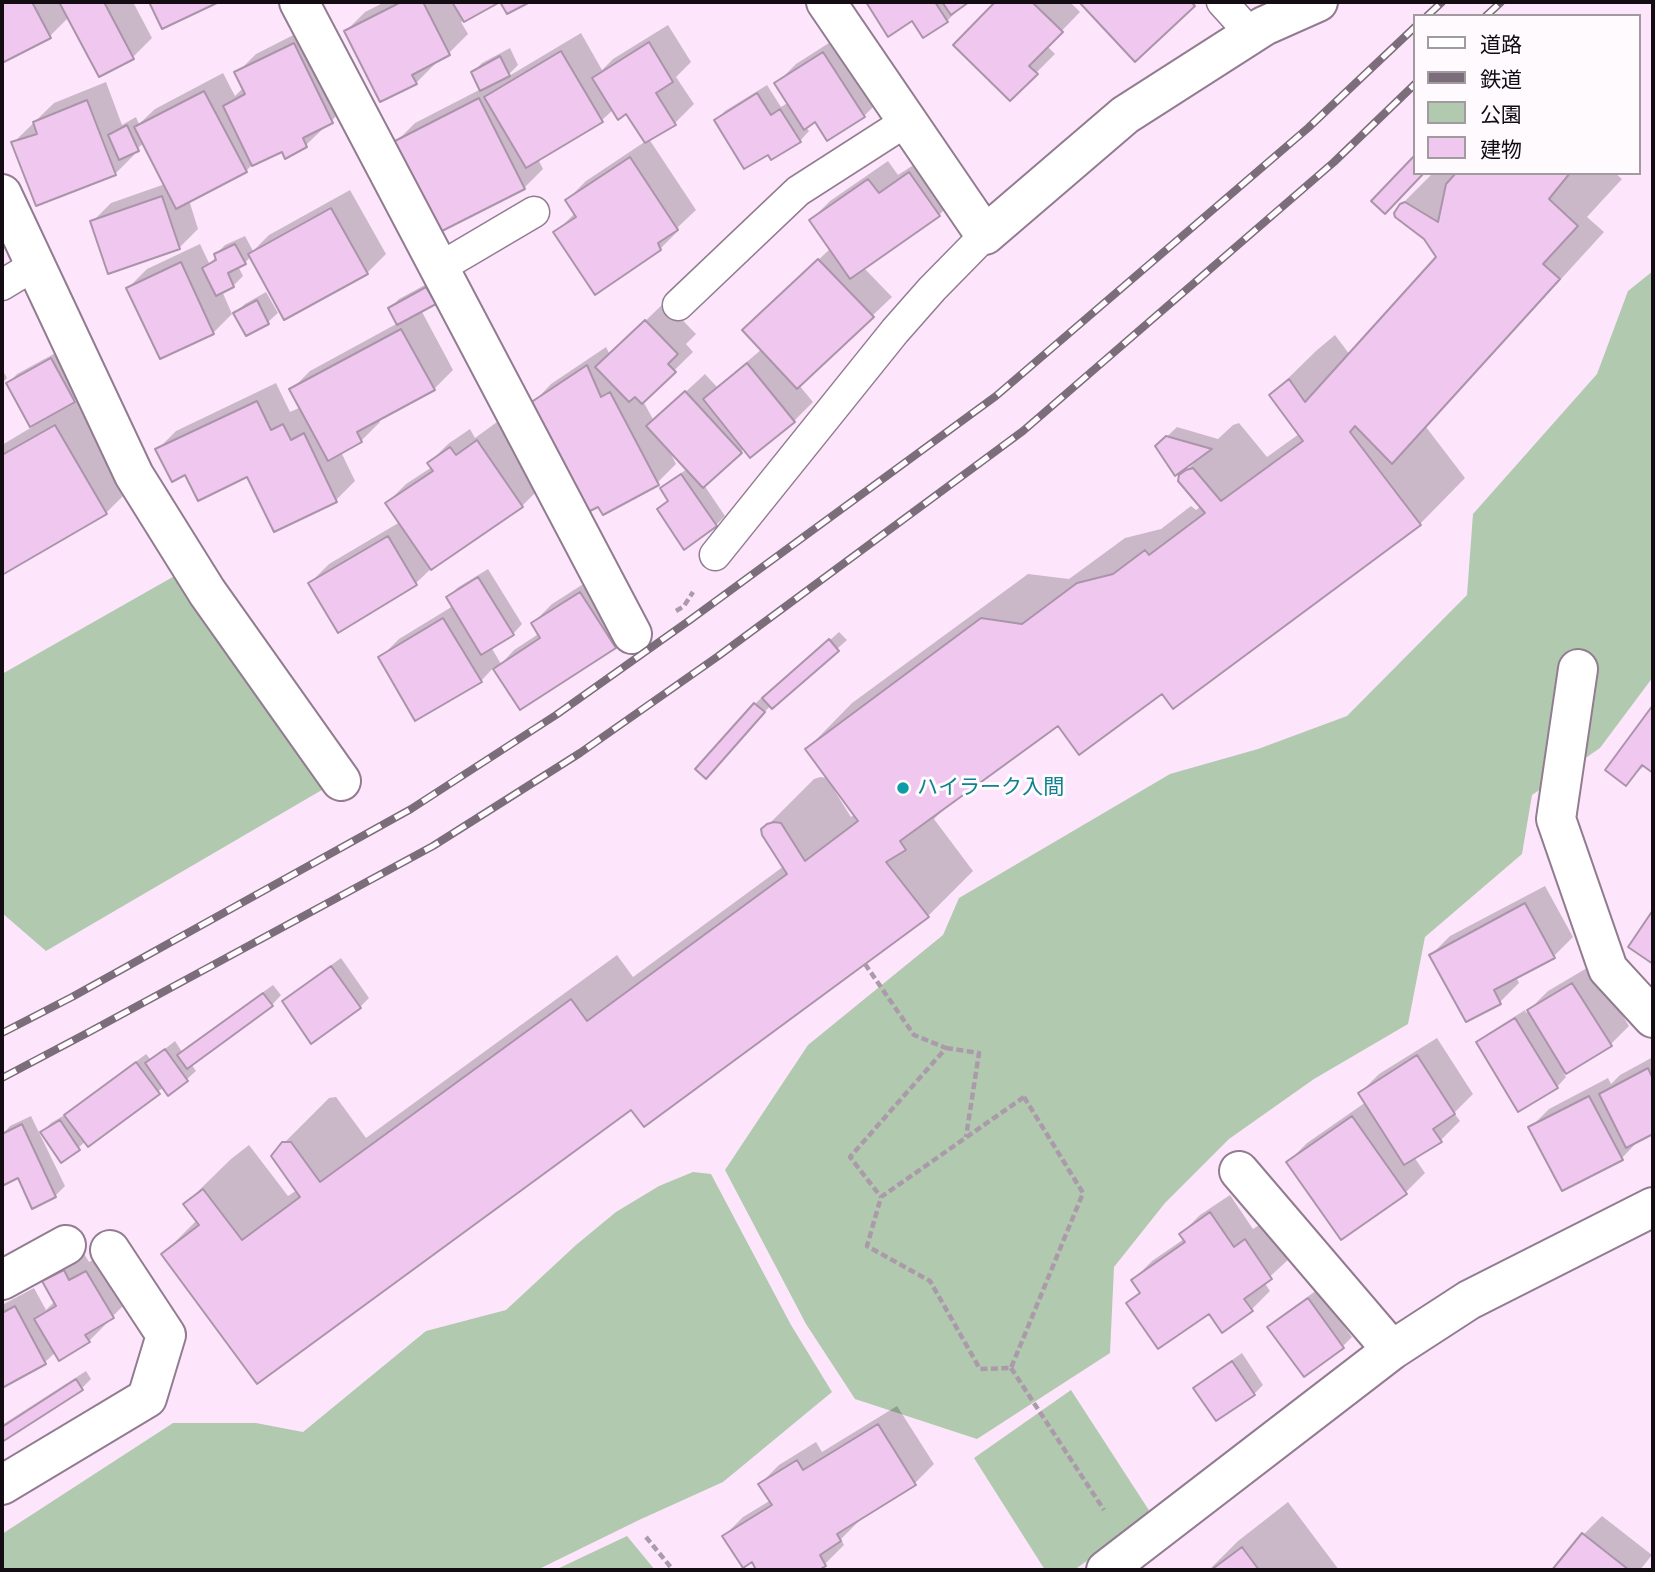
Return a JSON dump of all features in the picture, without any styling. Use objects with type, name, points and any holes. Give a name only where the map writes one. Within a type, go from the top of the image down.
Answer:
[{"type":"street","points":[[299,2],[632,634]]},
{"type":"street","points":[[826,2],[985,235],[1125,116],[1264,26],[1318,2]]},
{"type":"street","points":[[2,194],[141,486],[207,592],[341,780]]},
{"type":"street","points":[[1578,669],[1556,819],[1608,969],[1653,1018]]},
{"type":"street","points":[[1239,1171],[1392,1350]]},
{"type":"street","points":[[1118,1561],[1392,1350],[1469,1300],[1653,1208]]},
{"type":"street","points":[[2,1280],[66,1245]]},
{"type":"street","points":[[2,1485],[147,1398],[166,1335],[110,1250]]},
{"type":"lane","points":[[1222,2],[1251,34]]},
{"type":"lane","points":[[678,304],[798,191],[907,121]]},
{"type":"lane","points":[[439,268],[534,212]]},
{"type":"lane","points":[[715,555],[895,331],[985,235]]},
{"type":"lane","points":[[2,285],[35,265]]},
{"type":"path","points":[[632,634],[684,606],[715,555]]},
{"type":"path","points":[[865,964],[914,1035],[946,1048],[979,1053],[966,1138]]},
{"type":"path","points":[[881,1197],[850,1157],[946,1048]]},
{"type":"path","points":[[1024,1097],[1083,1193],[1011,1368],[980,1368],[930,1281],[867,1246],[881,1197],[1024,1097]]},
{"type":"path","points":[[1011,1368],[1118,1561]]},
{"type":"path","points":[[646,1537],[673,1570]]},
{"type":"green space","points":[[1653,271],[1653,677],[1600,748],[1532,795],[1522,854],[1425,937],[1408,1024],[1314,1079],[1229,1139],[1165,1203],[1114,1267],[1110,1353],[977,1439],[855,1399],[806,1324],[725,1170],[808,1045],[943,935],[959,898],[1170,774],[1258,749],[1347,716],[1467,595],[1473,514],[1597,374],[1628,291]]},
{"type":"green space","points":[[178,574],[327,787],[46,951],[2,913],[2,674]]},
{"type":"green space","points":[[693,1172],[711,1174],[791,1325],[832,1392],[723,1482],[537,1570],[2,1570],[2,1534],[173,1423],[256,1423],[303,1432],[426,1331],[506,1310],[616,1212],[659,1186]]},
{"type":"green space","points":[[1071,1390],[1152,1515],[1074,1570],[1045,1570],[974,1458]]},
{"type":"green space","points":[[627,1536],[655,1570],[555,1570]]},
{"type":"building","points":[[2,2],[32,2],[51,38],[2,63]]},
{"type":"building","points":[[59,2],[104,2],[134,59],[99,77]]},
{"type":"building","points":[[149,2],[219,2],[162,29]]},
{"type":"building","points":[[401,2],[423,2],[450,55],[412,75],[417,84],[380,102],[344,31]]},
{"type":"building","points":[[452,2],[500,2],[464,22]]},
{"type":"building","points":[[500,2],[530,2],[507,14]]},
{"type":"building","points":[[866,2],[935,2],[948,22],[923,38],[912,21],[888,37]]},
{"type":"building","points":[[942,2],[969,2],[951,15]]},
{"type":"building","points":[[995,2],[1032,2],[1063,32],[1029,66],[1038,74],[1010,101],[953,45]]},
{"type":"building","points":[[1079,2],[1191,2],[1195,6],[1135,62]]},
{"type":"building","points":[[649,42],[673,82],[656,93],[676,125],[645,143],[626,114],[618,120],[592,78]]},
{"type":"building","points":[[294,43],[333,123],[303,138],[307,147],[285,159],[282,152],[252,166],[223,106],[245,94],[234,72]]},
{"type":"building","points":[[561,51],[603,122],[526,168],[484,97]]},
{"type":"building","points":[[823,52],[865,117],[827,141],[815,122],[804,130],[774,83]]},
{"type":"building","points":[[500,56],[510,76],[480,91],[471,72]]},
{"type":"building","points":[[204,91],[247,172],[176,209],[134,127]]},
{"type":"building","points":[[757,93],[771,115],[780,109],[801,142],[771,160],[768,155],[744,169],[714,120]]},
{"type":"building","points":[[479,98],[525,189],[440,232],[393,142]]},
{"type":"building","points":[[87,100],[116,175],[36,206],[11,142],[37,134],[33,122]]},
{"type":"building","points":[[127,125],[139,151],[119,160],[108,135]]},
{"type":"building","points":[[1414,156],[1414,175],[1422,175],[1385,214],[1371,201]]},
{"type":"building","points":[[630,157],[678,230],[658,243],[661,250],[595,295],[553,232],[576,217],[565,200]]},
{"type":"building","points":[[909,172],[940,216],[850,279],[809,220],[868,179],[879,193]]},
{"type":"building","name":"ハイラーク入間","points":[[1454,175],[1568,175],[1549,199],[1578,226],[1543,264],[1560,279],[1392,464],[1355,426],[1350,432],[1421,525],[1173,709],[1162,694],[1079,755],[1058,726],[900,841],[906,850],[886,862],[929,917],[644,1127],[631,1110],[257,1384],[161,1254],[199,1225],[183,1204],[203,1189],[242,1240],[300,1197],[271,1156],[282,1142],[291,1142],[320,1182],[571,999],[587,1021],[787,874],[762,835],[761,829],[767,824],[781,823],[805,861],[858,821],[805,749],[981,618],[1022,624],[1077,583],[1113,574],[1145,550],[1149,555],[1205,513],[1178,481],[1179,475],[1186,470],[1193,468],[1221,501],[1303,441],[1269,395],[1289,379],[1305,402],[1436,257],[1424,239],[1395,217],[1394,213],[1400,204],[1405,202],[1438,222],[1446,184]]},
{"type":"building","points":[[162,196],[180,249],[108,274],[90,221]]},
{"type":"building","points":[[331,208],[368,274],[284,320],[248,254]]},
{"type":"building","points":[[235,244],[246,264],[228,273],[234,287],[216,296],[202,268],[216,260],[214,254]]},
{"type":"building","points":[[818,259],[874,317],[797,389],[742,330]]},
{"type":"building","points":[[181,262],[214,334],[160,359],[126,288]]},
{"type":"building","points":[[426,287],[436,304],[397,325],[388,308]]},
{"type":"building","points":[[257,300],[269,324],[246,336],[233,313]]},
{"type":"building","points":[[645,320],[678,354],[668,364],[676,372],[642,404],[635,397],[629,402],[595,367]]},
{"type":"building","points":[[401,329],[435,390],[357,432],[362,442],[328,461],[289,389]]},
{"type":"building","points":[[51,358],[75,402],[30,427],[6,383]]},
{"type":"building","points":[[747,363],[795,422],[750,458],[703,399]]},
{"type":"building","points":[[587,365],[601,397],[610,392],[659,485],[603,515],[598,507],[588,512],[530,403]]},
{"type":"building","points":[[685,391],[742,453],[703,488],[646,426]]},
{"type":"building","points":[[257,401],[271,430],[283,424],[291,440],[304,433],[337,502],[274,532],[247,477],[198,501],[185,475],[172,482],[155,449]]},
{"type":"building","points":[[55,425],[107,514],[2,575],[2,455]]},
{"type":"building","points":[[1166,436],[1212,449],[1175,476],[1155,446]]},
{"type":"building","points":[[477,440],[523,507],[431,570],[385,503],[433,471],[427,463],[450,447],[456,455]]},
{"type":"building","points":[[681,474],[717,526],[684,550],[657,509],[668,501],[660,488]]},
{"type":"building","points":[[388,536],[417,585],[338,633],[308,583]]},
{"type":"building","points":[[478,577],[514,635],[481,655],[446,597]]},
{"type":"building","points":[[580,592],[616,648],[520,710],[493,669],[540,638],[531,623]]},
{"type":"building","points":[[443,618],[482,682],[415,721],[378,657]]},
{"type":"building","points":[[829,639],[839,651],[772,709],[762,698]]},
{"type":"building","points":[[754,703],[765,712],[706,779],[695,769]]},
{"type":"building","points":[[1653,705],[1653,773],[1642,765],[1626,786],[1605,770]]},
{"type":"building","points":[[1525,903],[1555,958],[1494,990],[1501,1004],[1466,1022],[1429,955]]},
{"type":"building","points":[[1653,910],[1653,964],[1628,947]]},
{"type":"building","points":[[331,966],[361,1008],[311,1044],[282,1001]]},
{"type":"building","points":[[1572,983],[1612,1046],[1566,1074],[1527,1010]]},
{"type":"building","points":[[263,993],[273,1006],[187,1069],[177,1055]]},
{"type":"building","points":[[1515,1018],[1558,1088],[1518,1112],[1476,1042]]},
{"type":"building","points":[[165,1049],[188,1081],[168,1096],[145,1063]]},
{"type":"building","points":[[1417,1055],[1455,1114],[1433,1129],[1442,1142],[1404,1165],[1358,1093]]},
{"type":"building","points":[[136,1062],[160,1094],[88,1147],[64,1115]]},
{"type":"building","points":[[1648,1068],[1653,1079],[1653,1134],[1626,1148],[1599,1094]]},
{"type":"building","points":[[1589,1096],[1623,1160],[1562,1191],[1528,1127]]},
{"type":"building","points":[[1352,1116],[1407,1194],[1341,1240],[1286,1162]]},
{"type":"building","points":[[60,1120],[80,1150],[61,1163],[40,1132]]},
{"type":"building","points":[[22,1124],[56,1197],[32,1209],[18,1178],[2,1186],[2,1134]]},
{"type":"building","points":[[1210,1212],[1234,1247],[1245,1239],[1272,1279],[1244,1299],[1253,1311],[1222,1333],[1209,1314],[1158,1349],[1126,1303],[1140,1293],[1131,1280],[1185,1242],[1179,1234]]},
{"type":"building","points":[[64,1270],[69,1280],[86,1271],[114,1318],[85,1335],[90,1342],[59,1361],[34,1319],[56,1306],[42,1281]]},
{"type":"building","points":[[1308,1298],[1344,1348],[1304,1377],[1267,1327]]},
{"type":"building","points":[[15,1306],[46,1364],[2,1388],[2,1313]]},
{"type":"building","points":[[1232,1361],[1255,1395],[1216,1421],[1193,1388]]},
{"type":"building","points":[[76,1379],[83,1390],[2,1442],[2,1427]]},
{"type":"building","points":[[878,1424],[916,1485],[837,1534],[841,1541],[820,1555],[826,1566],[819,1570],[756,1570],[752,1562],[743,1568],[722,1536],[772,1505],[758,1484],[797,1460],[803,1470]]},
{"type":"building","points":[[1582,1533],[1629,1570],[1552,1570]]},
{"type":"building","points":[[1242,1547],[1259,1570],[1211,1570]]},
{"type":"railway","points":[[1429,14],[1442,2]]},
{"type":"railway","points":[[1488,14],[1501,2]]},
{"type":"railway","points":[[2,1033],[411,809],[556,715],[690,620],[996,396],[1308,128],[1414,28]]},
{"type":"railway","points":[[2,1078],[433,846],[580,753],[717,657],[1023,431],[1334,162],[1414,85]]},
{"type":"place","name":"ハイラーク入間","points":[[903,788]]}]
